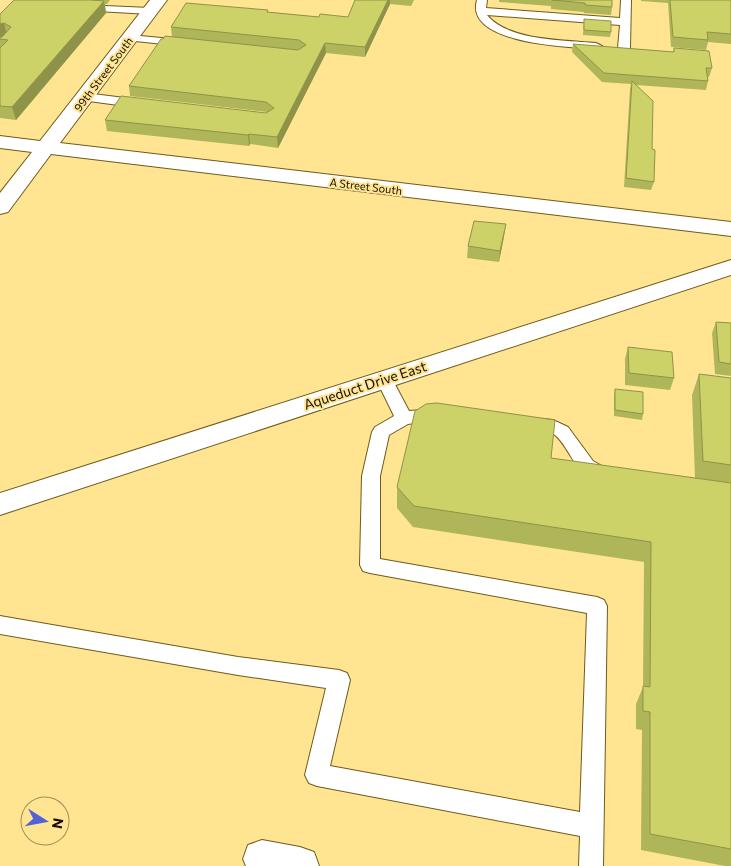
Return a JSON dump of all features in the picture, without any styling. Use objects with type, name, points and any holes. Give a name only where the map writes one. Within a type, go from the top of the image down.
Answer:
[{"type":"street","name":"99th Street South","points":[[0,207],[155,6]]},
{"type":"street","name":"A Street South","points":[[0,142],[731,229]]},
{"type":"street","name":"Aqueduct Drive East","points":[[0,504],[731,267]]},
{"type":"street","points":[[262,858],[300,866]]},
{"type":"lane","points":[[625,22],[482,6],[483,18],[504,32],[539,41],[619,48],[625,22],[626,0]]},
{"type":"lane","points":[[70,7],[155,6]]},
{"type":"lane","points":[[130,38],[195,44]]},
{"type":"lane","points":[[85,97],[151,105]]},
{"type":"lane","points":[[384,379],[404,418]]},
{"type":"lane","points":[[449,416],[432,415],[404,418],[381,432],[370,476],[370,565],[597,606],[591,866]]},
{"type":"lane","points":[[512,421],[554,427],[563,434],[589,469],[598,474],[614,476]]},
{"type":"lane","points":[[0,624],[238,666],[339,680],[317,775],[592,826]]},
{"type":"building","points":[[14,0],[104,1],[12,107],[0,106],[0,48],[8,40],[0,39],[0,37],[11,27],[4,23],[0,24],[0,14]]},
{"type":"building","points":[[355,0],[388,0],[365,47],[325,43],[277,137],[105,120],[121,96],[266,113],[274,108],[266,102],[129,86],[165,36],[298,50],[306,45],[299,40],[171,27],[186,3],[268,10],[267,12],[319,17],[320,14],[348,17]]},
{"type":"building","points":[[552,0],[612,0],[612,7],[585,5],[585,3]]},
{"type":"building","points":[[670,0],[731,0],[731,34],[707,32],[708,40],[673,37]]},
{"type":"building","points":[[584,19],[611,21],[611,32],[584,30]]},
{"type":"building","points":[[573,44],[674,52],[674,48],[709,51],[712,68],[706,68],[708,81],[604,73]]},
{"type":"building","points":[[632,81],[653,101],[652,149],[655,150],[654,182],[626,178]]},
{"type":"building","points":[[474,221],[506,224],[500,251],[468,246]]},
{"type":"building","points":[[716,322],[731,323],[731,364],[719,362]]},
{"type":"building","points":[[628,347],[672,352],[674,378],[629,373]]},
{"type":"building","points":[[699,374],[731,378],[731,465],[703,461]]},
{"type":"building","points":[[615,389],[643,392],[643,414],[615,410]]},
{"type":"building","points":[[437,403],[555,420],[551,458],[731,483],[731,849],[650,834],[650,712],[643,711],[643,686],[650,687],[651,542],[414,506],[397,487],[415,411],[426,404]]}]
